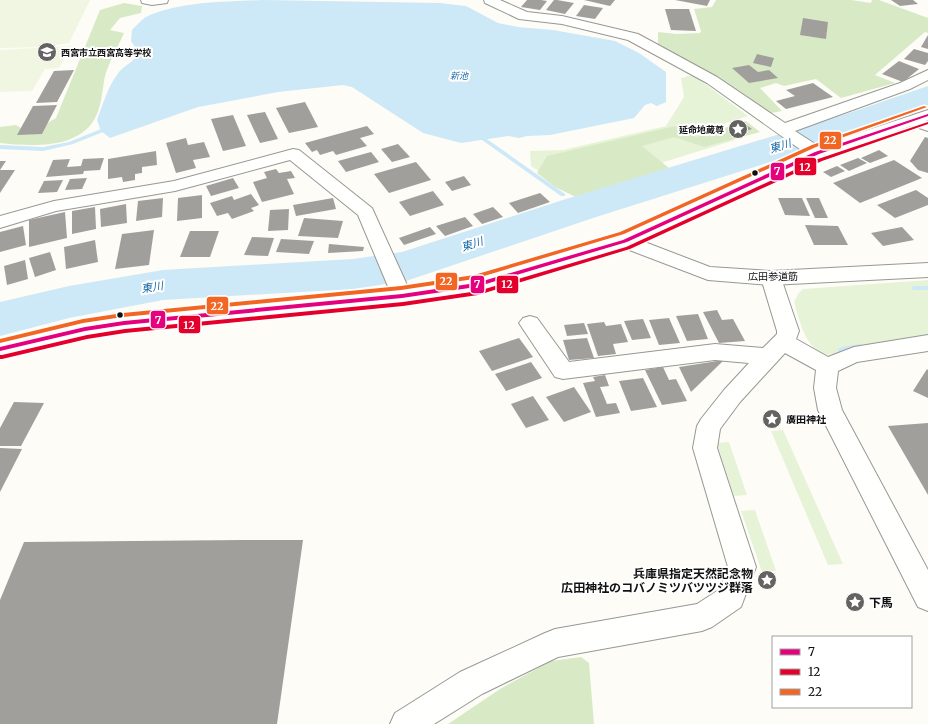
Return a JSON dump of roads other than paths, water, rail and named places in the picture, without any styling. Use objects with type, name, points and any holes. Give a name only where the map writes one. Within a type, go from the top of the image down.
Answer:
[{"type":"street","points":[[147,0],[152,2],[162,0]]},
{"type":"street","points":[[490,0],[524,16],[562,20],[633,37],[712,80],[813,151]]},
{"type":"street","points":[[784,131],[906,86],[928,74]]},
{"type":"street","points":[[0,349],[85,329],[138,321],[402,296],[476,284],[625,241],[813,151],[923,121]]},
{"type":"street","points":[[0,222],[54,206],[175,186],[293,154],[366,212],[402,296]]},
{"type":"street","name":"広田参道筋","points":[[625,241],[708,273],[770,278],[928,270]]},
{"type":"street","points":[[406,724],[471,684],[555,643],[702,617],[731,598],[742,567],[705,448],[709,426],[732,396],[786,337],[788,331],[770,278]]},
{"type":"street","points":[[530,323],[563,371],[715,352],[775,349],[827,366],[854,355],[928,343]]},
{"type":"street","points":[[827,366],[824,388],[830,410],[928,598]]},
{"type":"water","name":"新池","points":[[262,0],[440,3],[466,6],[498,23],[518,27],[553,30],[615,41],[639,53],[666,72],[666,102],[657,106],[651,103],[645,105],[634,118],[550,135],[527,136],[519,138],[508,136],[461,143],[423,133],[352,87],[343,85],[278,92],[198,107],[110,138],[101,131],[97,120],[109,89],[119,72],[139,53],[131,41],[132,30],[142,20],[159,12],[188,5]]},
{"type":"waterway","name":"東川","points":[[0,319],[69,302],[163,285],[353,274],[406,266],[581,208],[865,120],[928,96]]},
{"type":"waterway","points":[[0,147],[43,149],[71,143],[101,131]]},
{"type":"waterway","points":[[484,139],[563,195]]},
{"type":"waterway","points":[[916,288],[928,288]]},
{"type":"waterway","points":[[841,350],[860,347]]},
{"type":"place","name":"西宮市立西宮高等学校","points":[[47,52]]},
{"type":"place","name":"延命地蔵尊","points":[[738,129]]},
{"type":"place","name":"廣田神社","points":[[772,419]]},
{"type":"place","name":"兵庫県指定天然記念物 広田神社のコバノミツバツツジ群落","points":[[767,580]]},
{"type":"place","name":"下馬","points":[[855,602]]}]
